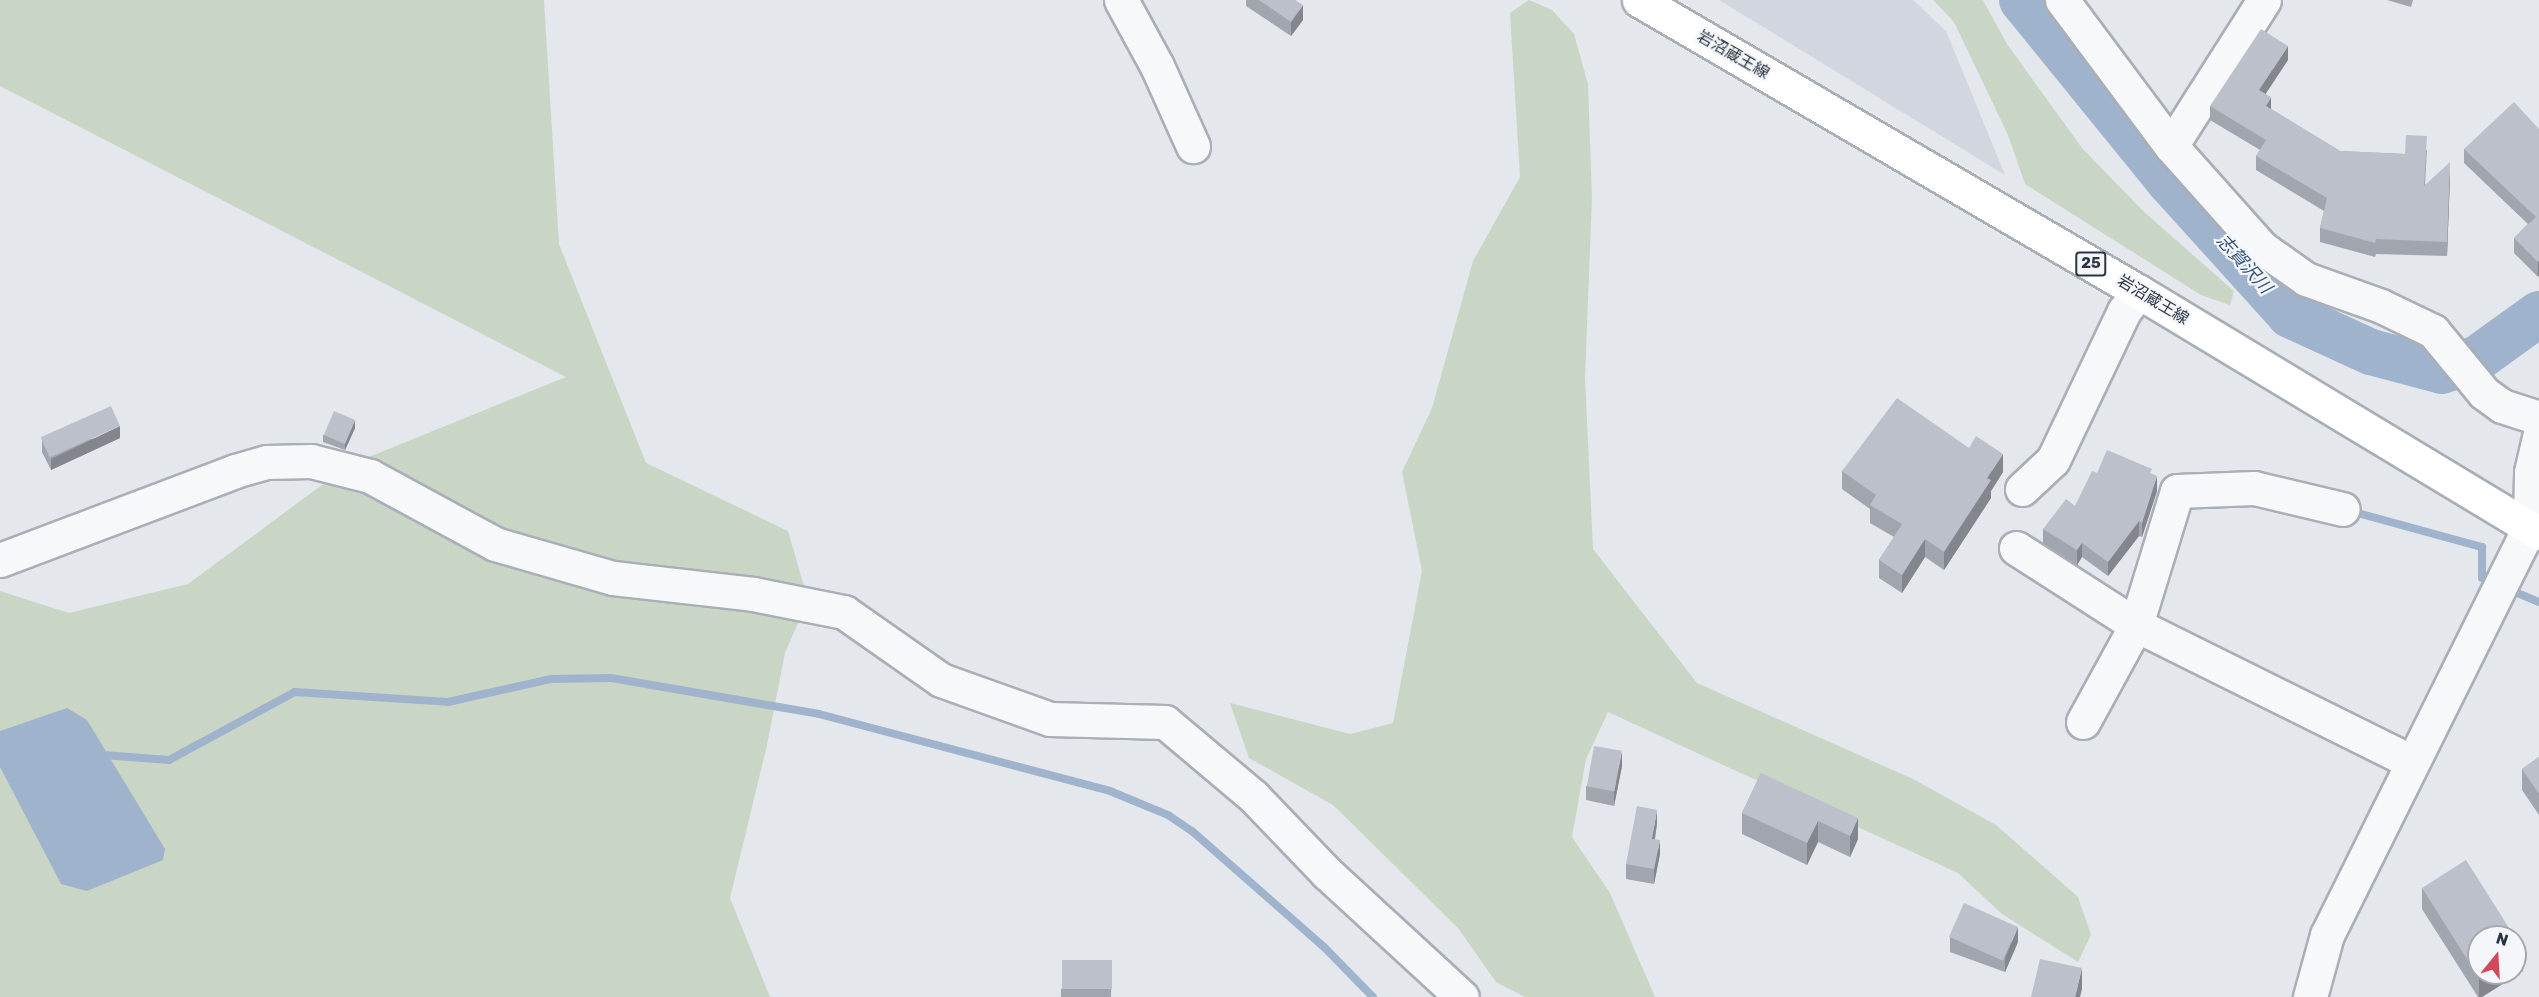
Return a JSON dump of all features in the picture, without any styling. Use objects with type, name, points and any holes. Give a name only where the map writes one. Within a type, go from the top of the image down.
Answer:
[{"type":"main road","name":"岩沼蔵王線","points":[[1639,0],[2139,292],[2534,530]]},
{"type":"street","points":[[1121,0],[1157,66],[1193,146]]},
{"type":"street","points":[[2062,0],[2171,146],[2250,236],[2281,263],[2306,279],[2381,306],[2433,331],[2469,377],[2502,406],[2539,418]]},
{"type":"street","points":[[2171,146],[2264,0]]},
{"type":"street","points":[[2022,489],[2053,460],[2124,311],[2139,292]]},
{"type":"street","points":[[2310,997],[2326,935],[2410,761],[2534,530],[2531,472],[2539,437]]},
{"type":"street","points":[[0,560],[235,471],[267,462],[312,461],[370,476],[495,544],[613,578],[753,594],[844,612],[941,680],[1050,719],[1165,722],[1254,797],[1327,873],[1462,997]]},
{"type":"street","points":[[2083,722],[2136,625],[2177,491],[2254,488],[2343,509]]},
{"type":"street","points":[[2016,548],[2136,625],[2410,761]]},
{"type":"shaded area","points":[[1719,0],[1913,0],[1946,31],[2005,175]]},
{"type":"green space","points":[[0,0],[544,0],[559,244],[646,463],[788,531],[808,600],[785,653],[767,745],[730,898],[770,997],[0,997],[0,591],[69,613],[188,584],[349,465],[566,377],[0,86]]},
{"type":"green space","points":[[1529,0],[1552,10],[1574,34],[1588,84],[1592,198],[1585,378],[1593,549],[1697,683],[1913,779],[1996,825],[2078,897],[2091,935],[2078,962],[2002,914],[1958,873],[1608,712],[1586,759],[1572,837],[1610,893],[1655,997],[1525,997],[1496,982],[1458,928],[1333,805],[1249,758],[1230,703],[1350,734],[1393,723],[1422,571],[1402,472],[1432,408],[1473,261],[1520,177],[1510,13]]},
{"type":"green space","points":[[1933,0],[1983,0],[2007,44],[2082,148],[2143,211],[2234,291],[2230,305],[2201,295],[2025,184],[2008,135],[1954,22]]},
{"type":"water","points":[[67,708],[87,720],[165,849],[163,860],[87,891],[61,884],[0,767],[0,731]]},
{"type":"building","points":[[1259,0],[1295,0],[1303,5],[1291,22]]},
{"type":"building","points":[[2261,29],[2288,46],[2259,90],[2271,97],[2266,106],[2340,151],[2405,154],[2406,135],[2427,136],[2424,186],[2450,162],[2447,242],[2376,239],[2375,243],[2320,228],[2327,198],[2256,156],[2266,140],[2210,106]]},
{"type":"building","points":[[2514,102],[2539,129],[2538,262],[2514,238],[2536,217],[2464,149]]},
{"type":"building","points":[[1897,398],[1969,448],[1976,436],[2003,454],[1987,478],[1991,480],[1944,552],[1925,539],[1902,575],[1879,560],[1902,524],[1870,505],[1876,495],[1842,471]]},
{"type":"building","points":[[111,406],[120,426],[50,457],[41,437]]},
{"type":"building","points":[[334,411],[355,420],[345,444],[324,435]]},
{"type":"building","points":[[2107,450],[2152,469],[2150,473],[2157,476],[2142,523],[2139,521],[2108,562],[2082,543],[2077,550],[2043,529],[2066,499],[2075,506],[2092,471],[2097,473]]},
{"type":"building","points":[[1594,746],[1622,751],[1614,791],[1587,786]]},
{"type":"building","points":[[2539,757],[2539,794],[2522,769]]},
{"type":"building","points":[[1761,773],[1858,818],[1850,836],[1818,821],[1807,843],[1742,813]]},
{"type":"building","points":[[1637,806],[1657,810],[1652,839],[1660,840],[1654,869],[1626,864]]},
{"type":"building","points":[[2466,860],[2507,925],[2467,925],[2467,959],[2422,888]]},
{"type":"building","points":[[1964,903],[2018,927],[2003,961],[1949,937]]},
{"type":"building","points":[[2040,959],[2082,968],[2075,997],[2031,997]]},
{"type":"building","points":[[1062,960],[1112,960],[1112,989],[1062,989]]},
{"type":"waterway","name":"志賀沢川","points":[[2022,0],[2170,182],[2290,315],[2371,352],[2442,371],[2478,358],[2539,314]]},
{"type":"waterway","points":[[2350,511],[2482,547],[2482,578]]},
{"type":"waterway","points":[[2515,592],[2539,602]]},
{"type":"waterway","points":[[103,755],[169,760],[295,692],[448,702],[551,679],[611,678],[819,714],[1110,791],[1168,815],[1192,831],[1324,947],[1373,997]]}]
